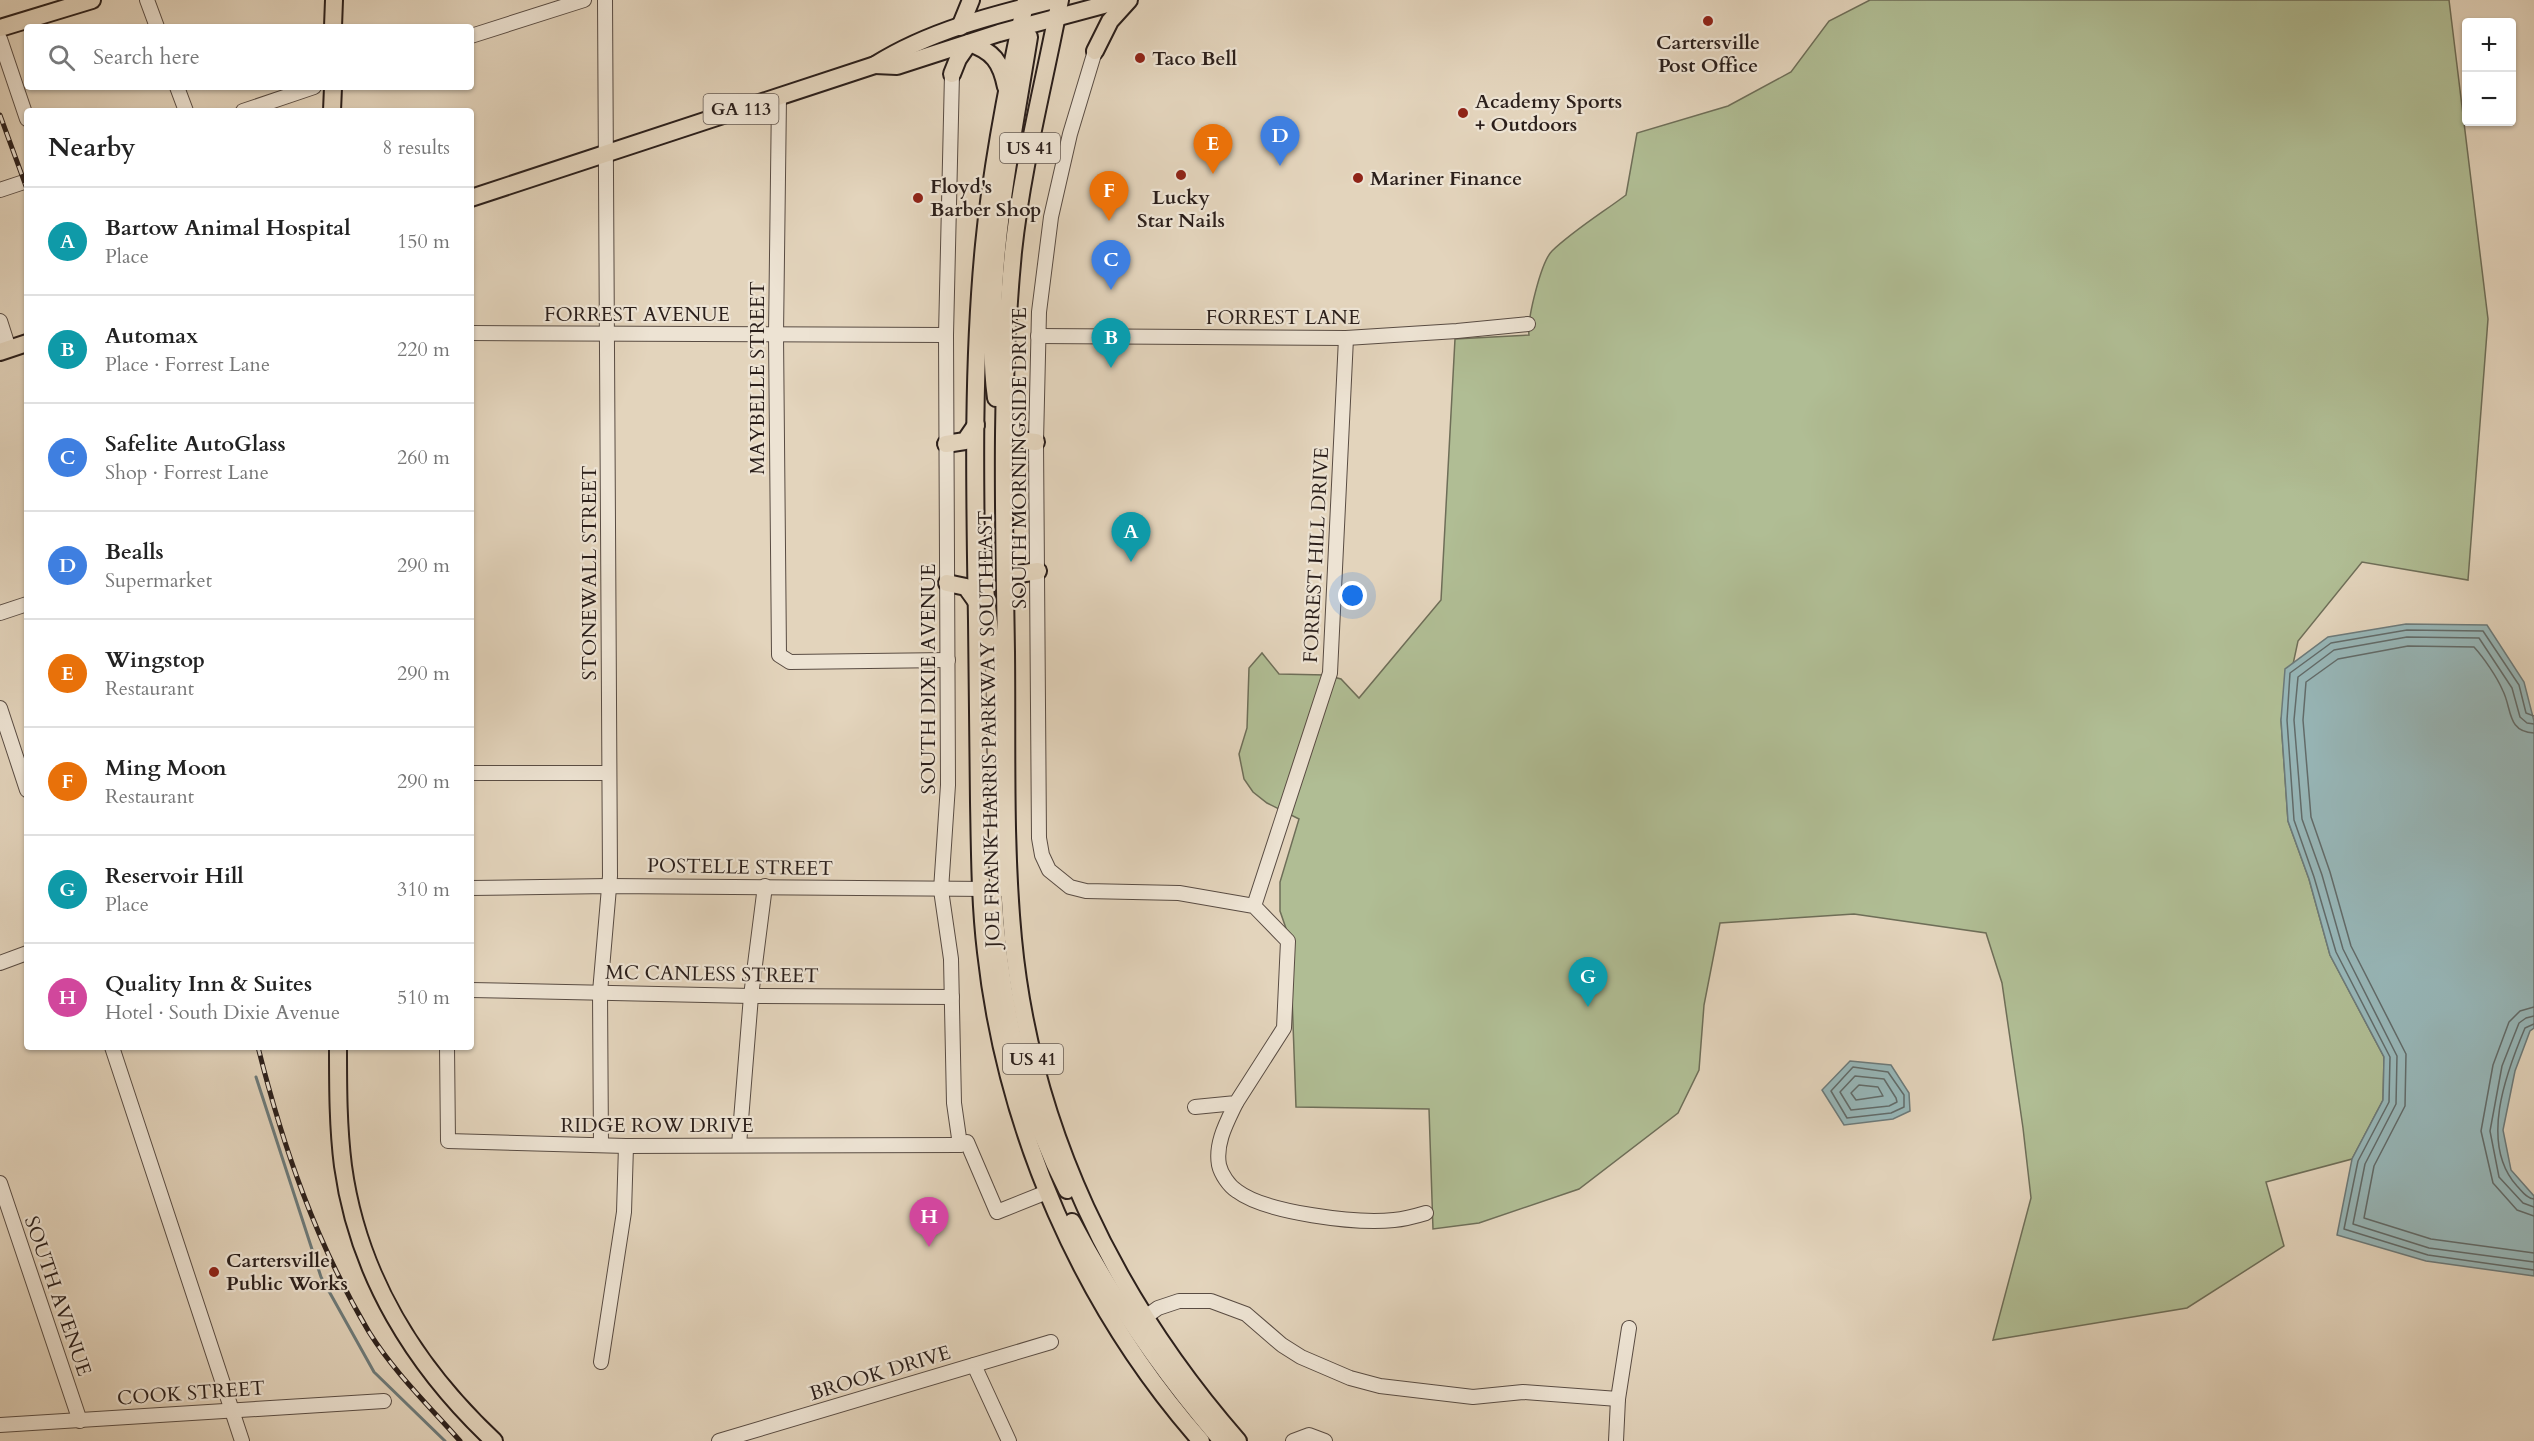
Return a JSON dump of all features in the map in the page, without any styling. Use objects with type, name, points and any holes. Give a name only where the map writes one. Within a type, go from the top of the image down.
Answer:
[{"type":"main road","points":[[5,26],[92,0]]},
{"type":"main road","points":[[333,24],[334,0]]},
{"type":"main road","points":[[960,27],[970,0]]},
{"type":"main road","points":[[976,0],[984,10],[999,14]]},
{"type":"main road","name":"JOE FRANK HARRIS PARKWAY SOUTHEAST","points":[[1060,0],[1065,17],[1031,141],[1016,234],[1006,340],[1004,442],[1006,613],[993,1000],[1017,1105],[1047,1192],[1079,1261],[1108,1313],[1152,1379],[1201,1441]]},
{"type":"main road","name":"GA 113","points":[[875,65],[897,66],[1030,25],[1122,0]]},
{"type":"main road","points":[[1095,51],[1110,21],[1130,0]]},
{"type":"main road","name":"GA 113","points":[[474,197],[875,65],[913,45],[1038,2]]},
{"type":"main road","name":"JOE FRANK HARRIS PARKWAY SOUTHEAST","points":[[1038,2],[1007,91],[991,179],[984,247],[976,425],[976,601],[995,889],[1017,974],[1030,1047],[1050,1118],[1090,1222],[1144,1318],[1178,1367],[1238,1441]]},
{"type":"main road","points":[[1065,17],[1082,17],[1092,24],[1096,35],[1095,51]]},
{"type":"main road","points":[[1004,442],[993,368],[994,271],[1003,189],[1030,25]]},
{"type":"main road","points":[[952,74],[958,59],[969,44],[981,47],[994,56],[1000,64],[1007,91]]},
{"type":"main road","points":[[929,56],[946,63],[952,74]]},
{"type":"main road","points":[[332,108],[333,90]]},
{"type":"main road","points":[[5,351],[24,344]]},
{"type":"main road","points":[[1005,419],[1016,436],[1036,442]]},
{"type":"main road","points":[[946,444],[965,441],[976,425]]},
{"type":"main road","points":[[976,550],[985,584],[994,665],[995,889]]},
{"type":"main road","points":[[1006,613],[1016,578],[1023,572],[1038,571]]},
{"type":"main road","points":[[947,583],[966,587],[976,601]]},
{"type":"main road","points":[[338,1050],[339,1121],[343,1168],[354,1220],[365,1256],[384,1298],[417,1355],[447,1394],[494,1441]]},
{"type":"main road","points":[[1040,1174],[1056,1192],[1079,1236],[1143,1340],[1222,1441]]},
{"type":"street","points":[[5,26],[84,0]]},
{"type":"street","points":[[147,0],[156,24]]},
{"type":"street","points":[[474,35],[584,0]]},
{"type":"street","name":"STONEWALL STREET","points":[[601,1145],[600,992],[609,886],[605,0]]},
{"type":"street","points":[[0,39],[24,110]]},
{"type":"street","name":"SOUTH MORNINGSIDE DRIVE","points":[[1095,51],[1070,135],[1051,217],[1043,271],[1038,336],[1036,442],[1039,838],[1042,855],[1049,870],[1061,882],[1077,889],[1179,892],[1254,906]]},
{"type":"street","name":"SOUTH DIXIE AVENUE","points":[[952,74],[946,335],[948,785],[941,890],[951,959],[954,1103],[960,1145]]},
{"type":"street","points":[[178,90],[185,108]]},
{"type":"street","points":[[252,108],[306,90]]},
{"type":"street","name":"MAYBELLE STREET","points":[[779,97],[776,335],[778,652],[782,658],[790,662],[948,660]]},
{"type":"street","points":[[0,190],[24,182]]},
{"type":"street","points":[[0,321],[5,351]]},
{"type":"street","name":"FORREST LANE","points":[[1038,336],[1346,338],[1528,324]]},
{"type":"street","name":"FORREST AVENUE","points":[[474,333],[946,335]]},
{"type":"street","name":"FORREST HILL DRIVE","points":[[1254,906],[1330,673],[1346,338]]},
{"type":"street","points":[[0,613],[24,605]]},
{"type":"street","points":[[0,708],[6,747],[24,784]]},
{"type":"street","points":[[474,773],[609,773]]},
{"type":"street","points":[[739,1145],[750,996],[765,886]]},
{"type":"street","name":"POSTELLE STREET","points":[[474,888],[765,886],[995,889]]},
{"type":"street","points":[[1254,906],[1288,941],[1284,1028],[1236,1103],[1222,1132],[1219,1165],[1226,1181],[1236,1191],[1255,1202],[1331,1218],[1394,1220],[1426,1213]]},
{"type":"street","points":[[0,963],[24,955]]},
{"type":"street","name":"MC CANLESS STREET","points":[[474,990],[750,996],[952,997]]},
{"type":"street","points":[[113,1050],[243,1441]]},
{"type":"street","name":"RIDGE ROW DRIVE","points":[[447,1050],[448,1141],[626,1146],[960,1145]]},
{"type":"street","points":[[1195,1107],[1236,1103]]},
{"type":"street","points":[[960,1145],[966,1142],[997,1212],[1047,1192]]},
{"type":"street","points":[[600,1362],[624,1212],[626,1146]]},
{"type":"street","name":"SOUTH AVENUE","points":[[0,1184],[80,1421]]},
{"type":"street","points":[[1144,1318],[1158,1308],[1179,1301],[1211,1301],[1246,1314],[1282,1345],[1301,1357],[1350,1378],[1380,1386],[1473,1397],[1523,1392],[1618,1399]]},
{"type":"street","points":[[1616,1441],[1618,1399],[1629,1328]]},
{"type":"street","name":"BROOK DRIVE","points":[[719,1441],[1051,1342]]},
{"type":"street","points":[[974,1365],[1009,1441]]},
{"type":"street","name":"COOK STREET","points":[[0,1425],[384,1401]]},
{"type":"street","points":[[1293,1441],[1309,1435],[1325,1441]]},
{"type":"green space","points":[[1870,0],[2449,0],[2462,106],[2462,126],[2464,126],[2488,319],[2468,580],[2362,562],[2298,641],[2281,720],[2288,821],[2309,879],[2330,955],[2384,1057],[2383,1100],[2352,1159],[2266,1182],[2284,1246],[2187,1308],[1993,1340],[2031,1198],[2002,983],[1986,933],[1854,914],[1720,923],[1704,1005],[1699,1070],[1678,1113],[1579,1189],[1479,1223],[1433,1229],[1429,1109],[1296,1107],[1290,940],[1280,911],[1280,882],[1299,819],[1267,803],[1253,792],[1244,779],[1239,754],[1247,728],[1249,668],[1262,653],[1279,674],[1326,675],[1341,679],[1359,698],[1441,600],[1455,339],[1529,335],[1530,317],[1536,291],[1548,257],[1569,236],[1626,195],[1637,133],[1728,106],[1791,72],[1829,21]]},
{"type":"water","points":[[2406,624],[2487,625],[2524,682],[2534,721],[2534,1028],[2530,1031],[2515,1071],[2503,1130],[2511,1170],[2534,1196],[2534,1276],[2426,1261],[2337,1235],[2352,1159],[2383,1100],[2384,1057],[2330,955],[2309,879],[2288,821],[2281,720],[2285,669],[2328,637]]},
{"type":"water","points":[[1850,1061],[1891,1065],[1909,1093],[1910,1111],[1893,1119],[1844,1125],[1822,1090]]},
{"type":"waterway","points":[[256,1077],[321,1277],[374,1372],[445,1441]]},
{"type":"railway","points":[[0,115],[24,181]]},
{"type":"railway","points":[[259,1050],[278,1121],[303,1194],[350,1298],[389,1361],[460,1441]]},
{"type":"place","name":"Cartersville Post Office","points":[[1708,21]]},
{"type":"place","name":"Taco Bell","points":[[1140,58]]},
{"type":"place","name":"Academy Sports + Outdoors","points":[[1463,113]]},
{"type":"place","name":"Bealls","points":[[1280,166]]},
{"type":"place","name":"Wingstop","points":[[1213,174]]},
{"type":"place","name":"Lucky Star Nails","points":[[1181,175]]},
{"type":"place","name":"Mariner Finance","points":[[1358,178]]},
{"type":"place","name":"Floyd's Barber Shop","points":[[918,198]]},
{"type":"place","name":"Ming Moon","points":[[1109,221]]},
{"type":"place","name":"Safelite AutoGlass","points":[[1111,290]]},
{"type":"place","name":"Automax","points":[[1111,368]]},
{"type":"place","name":"Bartow Animal Hospital","points":[[1131,562]]},
{"type":"place","name":"Reservoir Hill","points":[[1588,1007]]},
{"type":"place","name":"Quality Inn & Suites","points":[[929,1247]]},
{"type":"place","name":"Cartersville Public Works","points":[[214,1272]]}]
